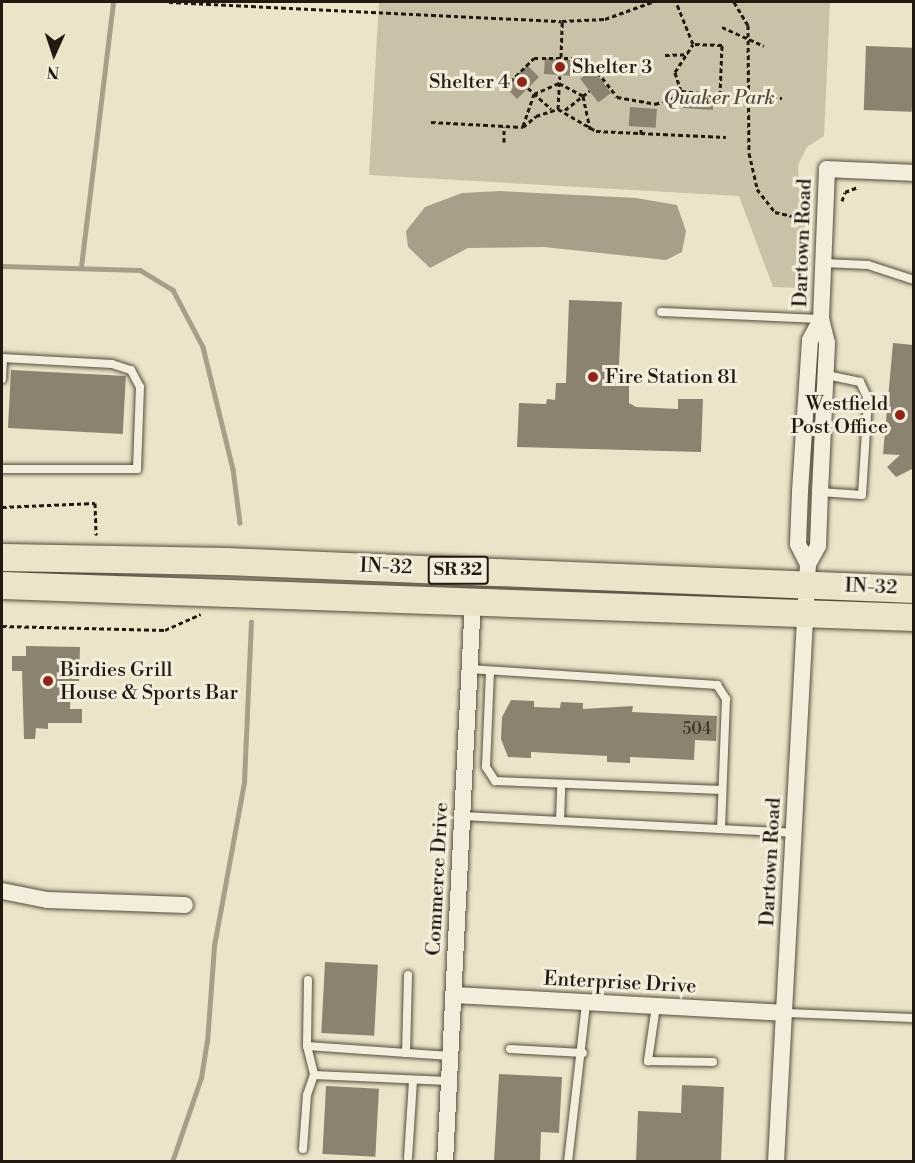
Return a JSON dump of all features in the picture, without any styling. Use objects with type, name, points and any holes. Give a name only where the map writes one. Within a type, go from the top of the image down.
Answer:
[{"type":"main road","name":"IN-32","points":[[2,557],[808,574],[914,589]]},
{"type":"main road","name":"IN-32","points":[[2,585],[473,599],[914,617]]},
{"type":"street","name":"Dartown Road","points":[[776,1161],[808,574],[818,546],[827,343],[822,319],[827,169],[914,173]]},
{"type":"street","name":"Dartown Road","points":[[808,574],[798,544],[801,480],[810,340],[822,319]]},
{"type":"street","name":"Commerce Drive","points":[[445,1161],[473,599]]},
{"type":"street","points":[[2,891],[47,900],[185,905]]},
{"type":"street","name":"Enterprise Drive","points":[[453,995],[784,1013]]},
{"type":"lane","points":[[824,263],[868,265],[914,280]]},
{"type":"lane","points":[[661,312],[822,319]]},
{"type":"lane","points":[[2,379],[2,358],[112,364],[131,370],[140,387],[137,469],[2,469]]},
{"type":"lane","points":[[820,492],[862,495],[867,393],[860,382],[826,375]]},
{"type":"lane","points":[[469,669],[717,685],[726,699],[721,828]]},
{"type":"lane","points":[[490,671],[488,775],[502,783],[722,790]]},
{"type":"lane","points":[[560,821],[561,785]]},
{"type":"lane","points":[[462,816],[794,833]]},
{"type":"lane","points":[[406,1053],[408,975]]},
{"type":"lane","points":[[303,1149],[307,1095],[314,1075],[307,1046],[308,980]]},
{"type":"lane","points":[[568,1161],[583,1053],[586,1003]]},
{"type":"lane","points":[[656,1006],[648,1061],[713,1062]]},
{"type":"lane","points":[[784,1013],[914,1018]]},
{"type":"lane","points":[[307,1046],[450,1056]]},
{"type":"lane","points":[[510,1049],[583,1053]]},
{"type":"lane","points":[[314,1075],[448,1082]]},
{"type":"lane","points":[[408,1158],[413,1080]]},
{"type":"path","points":[[169,2],[562,21],[605,19],[652,2]]},
{"type":"path","points":[[676,2],[693,44],[690,54],[675,72],[681,92]]},
{"type":"path","points":[[734,2],[741,8],[749,39],[751,98],[749,153],[760,197],[787,216],[841,222],[845,192],[862,187]]},
{"type":"path","points":[[561,58],[562,21]]},
{"type":"path","points":[[722,27],[764,46]]},
{"type":"path","points":[[693,44],[722,45],[720,95]]},
{"type":"path","points":[[664,55],[690,54]]},
{"type":"path","points":[[505,87],[534,58],[561,58],[585,60],[617,97],[642,106],[668,100],[681,92],[751,98],[782,98]]},
{"type":"path","points":[[558,109],[560,76]]},
{"type":"path","points":[[534,93],[559,83]]},
{"type":"path","points":[[559,83],[583,96],[590,130]]},
{"type":"path","points":[[528,88],[550,110]]},
{"type":"path","points":[[565,110],[589,91]]},
{"type":"path","points":[[523,127],[534,93]]},
{"type":"path","points":[[431,122],[523,127],[550,110],[558,109],[565,110],[590,130],[726,137]]},
{"type":"path","points":[[641,126],[641,134]]},
{"type":"path","points":[[504,127],[504,142]]},
{"type":"path","points":[[2,507],[95,503],[96,535]]},
{"type":"path","points":[[2,626],[165,630],[205,612]]},
{"type":"green space","name":"Quaker Park","points":[[379,2],[830,2],[824,136],[807,147],[798,165],[799,189],[809,203],[803,288],[773,287],[739,196],[369,175]]},
{"type":"shaded area","points":[[500,191],[636,198],[677,205],[686,231],[682,252],[666,260],[544,247],[468,248],[430,268],[408,247],[406,231],[425,207],[462,193]]},
{"type":"building","points":[[866,46],[914,48],[912,112],[864,110]]},
{"type":"building","name":"Shelter 3","points":[[545,58],[576,60],[575,76],[544,74]]},
{"type":"building","name":"Shelter 4","points":[[527,65],[539,77],[517,99],[505,87]]},
{"type":"building","points":[[593,69],[611,93],[598,103],[580,79]]},
{"type":"building","points":[[684,93],[714,95],[713,110],[683,108]]},
{"type":"building","points":[[630,107],[657,109],[656,128],[629,126]]},
{"type":"building","name":"Fire Station 81","points":[[569,300],[622,302],[618,385],[629,386],[629,403],[636,407],[678,409],[678,399],[703,399],[701,452],[517,447],[519,403],[546,404],[547,399],[555,400],[556,383],[566,383]]},
{"type":"building","name":"Westfield Post Office","points":[[893,343],[914,345],[914,468],[896,477],[887,467],[900,455],[883,454]]},
{"type":"building","points":[[11,370],[126,376],[123,434],[8,428]]},
{"type":"building","points":[[26,646],[80,647],[79,682],[71,682],[70,709],[82,709],[82,723],[48,723],[48,729],[36,728],[35,739],[24,739],[22,671],[12,671],[12,656],[26,656]]},
{"type":"building","points":[[511,700],[534,701],[534,707],[560,708],[561,702],[583,703],[583,709],[633,706],[632,712],[717,716],[716,741],[695,740],[694,760],[630,757],[630,763],[607,762],[607,756],[531,752],[531,758],[508,757],[501,739],[502,717]]},
{"type":"building","points":[[325,962],[378,965],[374,1036],[321,1033]]},
{"type":"building","points":[[499,1074],[562,1077],[559,1133],[541,1132],[540,1161],[494,1161]]},
{"type":"building","points":[[682,1085],[724,1087],[721,1161],[636,1161],[638,1111],[681,1113]]},
{"type":"building","points":[[326,1086],[379,1089],[375,1157],[322,1154]]},
{"type":"waterway","points":[[81,267],[113,2]]},
{"type":"waterway","points":[[2,266],[140,270],[173,290],[203,347],[233,469],[240,523]]},
{"type":"waterway","points":[[172,1162],[201,1078],[207,1042],[214,946],[244,782],[251,622]]},
{"type":"place","name":"Shelter 3","points":[[560,67]]},
{"type":"place","name":"Shelter 4","points":[[522,82]]},
{"type":"place","name":"Fire Station 81","points":[[593,377]]},
{"type":"place","name":"Westfield Post Office","points":[[900,415]]},
{"type":"place","name":"Birdies Grill House & Sports Bar","points":[[48,681]]}]
